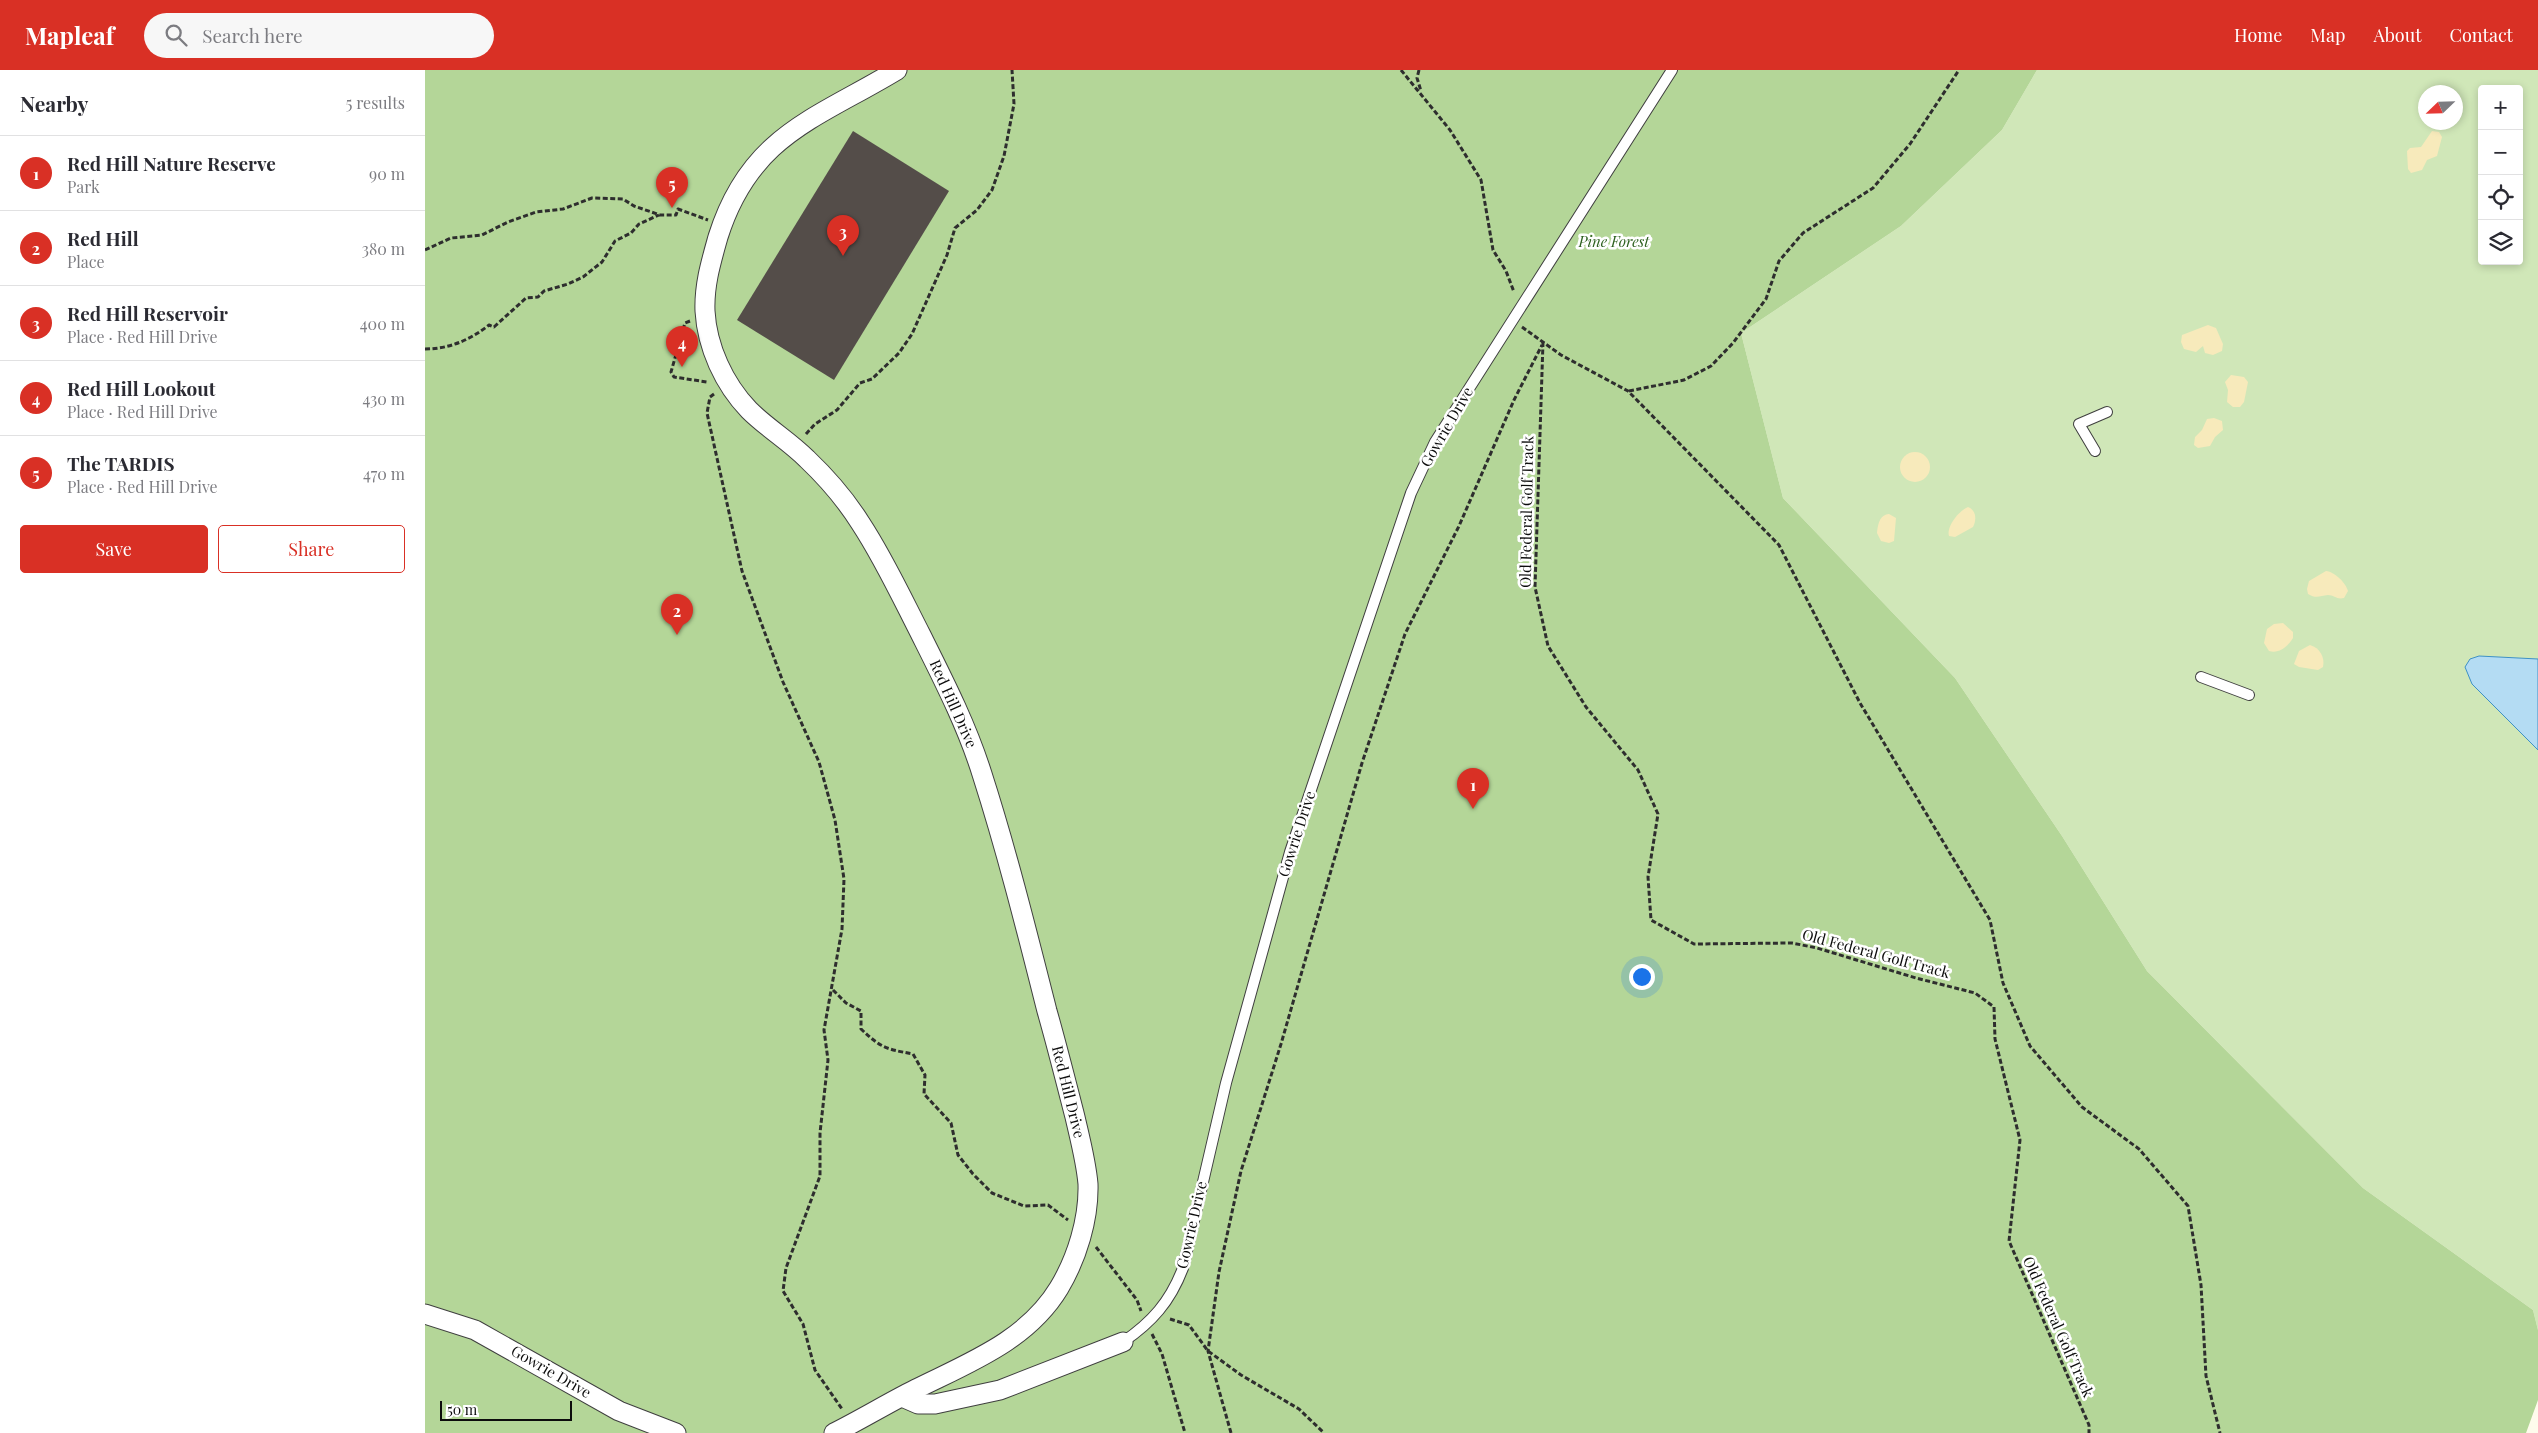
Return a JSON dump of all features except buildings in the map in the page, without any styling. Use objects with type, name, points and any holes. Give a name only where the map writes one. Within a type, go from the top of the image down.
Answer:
[{"type":"street","name":"Red Hill Drive","points":[[897,70],[808,119],[782,137],[758,160],[741,185],[722,226],[707,273],[705,312],[713,348],[728,382],[751,411],[794,448],[832,486],[863,526],[952,696],[982,774],[1030,946],[1086,1169],[1088,1198],[1082,1231],[1059,1288],[1031,1323],[1005,1343],[902,1397]]},
{"type":"street","name":"Gowrie Drive","points":[[425,1314],[475,1330],[619,1410],[676,1433]]},
{"type":"street","name":"Gowrie Drive","points":[[902,1397],[919,1404],[935,1404],[1000,1390],[1123,1342]]},
{"type":"street","points":[[834,1433],[902,1397]]},
{"type":"lane","name":"Gowrie Drive","points":[[1123,1342],[1147,1324],[1167,1302],[1183,1268],[1226,1083],[1290,852],[1398,528],[1435,442],[1672,70]]},
{"type":"lane","points":[[2095,451],[2079,424],[2107,412]]},
{"type":"lane","points":[[2201,677],[2249,695]]},
{"type":"path","points":[[794,448],[815,424],[837,410],[860,383],[872,379],[899,353],[912,334],[947,255],[955,228],[977,210],[992,190],[1004,156],[1014,104],[1012,70]]},
{"type":"path","points":[[1401,70],[1422,92],[1451,130],[1481,180],[1493,250],[1506,271],[1521,308]]},
{"type":"path","points":[[1419,70],[1417,78],[1422,92]]},
{"type":"path","points":[[1628,392],[1684,380],[1711,366],[1733,344],[1766,299],[1779,261],[1803,233],[1873,188],[1910,144],[1959,70]]},
{"type":"path","points":[[425,250],[451,238],[482,235],[508,222],[536,212],[563,209],[592,198],[623,199],[634,206],[660,215],[676,215],[678,209],[711,222]]},
{"type":"path","points":[[425,350],[454,345],[474,337],[489,325],[494,327],[526,298],[538,298],[544,291],[568,284],[583,277],[603,262],[615,241],[631,233],[639,224],[660,215]]},
{"type":"path","points":[[705,312],[685,324],[671,372],[674,377],[698,381],[728,382]]},
{"type":"path","points":[[1513,321],[1543,342],[1628,392],[1779,545],[1860,703],[1990,920],[2003,982],[2030,1046],[2081,1107],[2139,1149],[2188,1206],[2201,1286],[2205,1376],[2221,1433]]},
{"type":"path","points":[[1231,1433],[1209,1351],[1219,1272],[1241,1171],[1281,1044],[1363,763],[1405,634],[1459,526],[1513,400],[1543,342]]},
{"type":"path","name":"Old Federal Golf Track","points":[[1543,342],[1535,587],[1548,646],[1586,707],[1638,770],[1658,814],[1648,877],[1651,920],[1693,944],[1792,943],[1817,948],[1916,978],[1975,992],[1994,1007],[1995,1040],[2020,1140],[2009,1241],[2089,1425],[2089,1433]]},
{"type":"path","points":[[728,382],[710,397],[707,413],[742,571],[783,682],[819,762],[835,820],[844,879],[842,929],[833,990],[824,1030],[828,1060],[820,1133],[820,1176],[787,1268],[783,1291],[803,1324],[815,1370],[853,1423]]},
{"type":"path","points":[[833,990],[847,1003],[861,1011],[861,1029],[873,1040],[883,1048],[913,1054],[925,1075],[924,1094],[951,1123],[958,1155],[973,1174],[993,1193],[1025,1206],[1048,1205],[1082,1231],[1137,1300],[1162,1354],[1185,1433]]},
{"type":"path","points":[[1147,1324],[1172,1318],[1189,1325],[1209,1351],[1241,1375],[1299,1409],[1324,1433]]},
{"type":"green space","name":"Pine Forest","points":[[425,70],[2037,70],[2002,130],[1901,226],[1741,333],[1783,498],[1955,678],[2062,836],[2147,971],[2363,1188],[2533,1310],[2538,1330],[2538,1400],[2526,1433],[425,1433]]},
{"type":"green space","points":[[2037,70],[2538,70],[2538,1330],[2533,1310],[2363,1188],[2147,971],[2062,836],[1955,678],[1783,498],[1741,333],[1901,226],[2002,130]]},
{"type":"sand","points":[[2432,131],[2439,132],[2442,137],[2437,156],[2427,160],[2422,170],[2411,173],[2408,169],[2407,151],[2410,148],[2421,147]]},
{"type":"sand","points":[[2208,325],[2216,328],[2223,344],[2222,351],[2213,355],[2205,353],[2203,346],[2196,352],[2184,349],[2181,342],[2182,335]]},
{"type":"sand","points":[[2231,375],[2244,377],[2248,382],[2244,402],[2240,407],[2233,407],[2227,402],[2228,390],[2225,382]]},
{"type":"sand","points":[[2214,418],[2222,421],[2223,430],[2215,437],[2210,446],[2198,448],[2194,445],[2195,437],[2202,430],[2207,419]]},
{"type":"sand","points":[[1915,452],[1921,453],[1929,461],[1929,473],[1921,481],[1915,482],[1909,481],[1901,473],[1900,467],[1901,461],[1909,453]]},
{"type":"sand","points":[[1968,507],[1973,510],[1975,515],[1973,527],[1955,537],[1949,536],[1954,519],[1961,511]]},
{"type":"sand","points":[[1889,514],[1896,518],[1894,541],[1889,543],[1881,541],[1877,533],[1881,518]]},
{"type":"sand","points":[[2326,571],[2340,578],[2345,585],[2348,591],[2344,598],[2328,595],[2316,597],[2308,594],[2309,581]]},
{"type":"sand","points":[[2283,623],[2293,632],[2293,638],[2283,649],[2273,652],[2269,651],[2264,643],[2267,629],[2274,624]]},
{"type":"sand","points":[[2310,645],[2317,648],[2322,656],[2323,667],[2318,670],[2299,667],[2294,664],[2299,651]]},
{"type":"water","points":[[2479,656],[2538,659],[2538,750],[2472,684],[2465,667],[2470,659]]},
{"type":"place","name":"The TARDIS","points":[[672,208]]},
{"type":"place","name":"Red Hill Reservoir","points":[[843,256]]},
{"type":"place","name":"Red Hill Lookout","points":[[682,367]]},
{"type":"place","name":"Red Hill","points":[[677,635]]},
{"type":"place","name":"Red Hill Nature Reserve","points":[[1473,809]]}]
